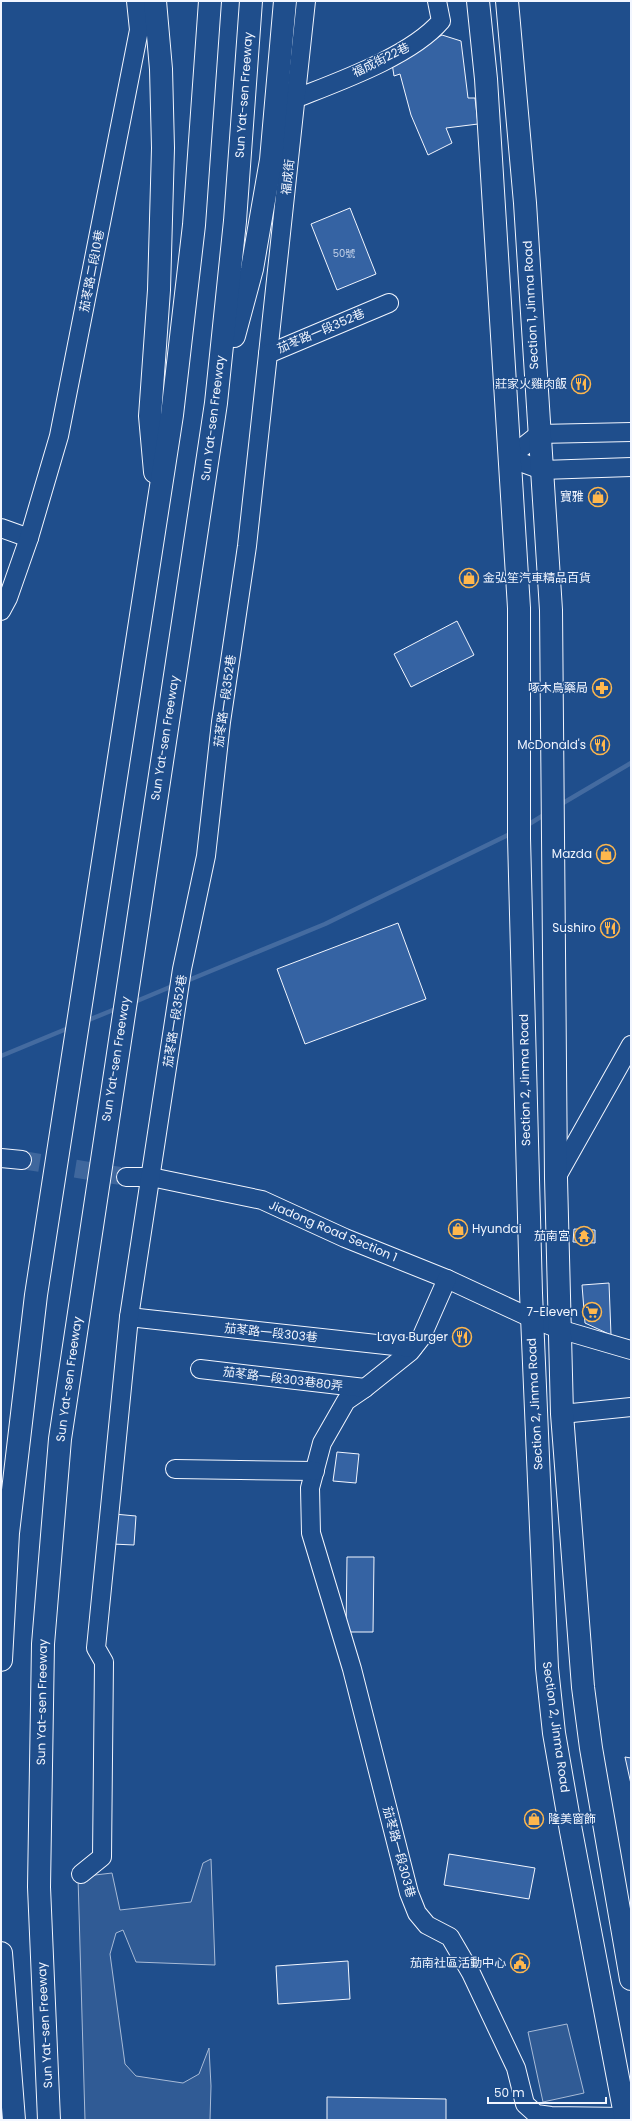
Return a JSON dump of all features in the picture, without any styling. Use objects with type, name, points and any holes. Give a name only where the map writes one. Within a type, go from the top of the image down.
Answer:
[{"type":"main road","points":[[155,1],[158,24],[163,148],[159,290],[150,416],[158,509]]},
{"type":"main road","points":[[1,1660],[8,1533],[36,1295],[172,415],[194,225],[210,1]]},
{"type":"main road","name":"Sun Yat-sen Freeway","points":[[49,2120],[39,1879],[43,1644],[60,1439],[216,403],[235,221],[251,1]]},
{"type":"main road","points":[[216,403],[252,269],[268,176],[285,1]]},
{"type":"main road","points":[[478,1],[486,80],[509,458]]},
{"type":"main road","name":"Section 1, Jinma Road","points":[[507,1],[525,203],[551,610],[556,1178]]},
{"type":"main road","name":"Section 2, Jinma Road","points":[[509,458],[519,608],[519,829],[531,1318],[546,1668],[552,1718],[571,1831],[626,2118]]},
{"type":"main road","points":[[556,1178],[562,1414],[582,1687],[591,1748],[631,1979]]},
{"type":"main road","points":[[1,1953],[14,2120]]},
{"type":"street","name":"茄苳路二段10巷","points":[[1,611],[8,598],[29,538],[59,436],[139,30],[136,1]]},
{"type":"street","name":"福成街","points":[[268,354],[297,98],[306,1]]},
{"type":"street","name":"福成街22巷","points":[[297,98],[402,53],[431,33],[441,21],[437,1]]},
{"type":"street","name":"茄苳路一段352巷","points":[[81,1874],[102,1857],[104,1662],[96,1648],[129,1318],[182,969],[206,856],[221,722],[246,546],[268,354],[389,303]]},
{"type":"street","points":[[509,458],[539,434],[631,432]]},
{"type":"street","points":[[509,458],[542,470],[631,467]]},
{"type":"street","points":[[1,528],[29,538]]},
{"type":"street","points":[[556,1178],[631,1044]]},
{"type":"street","points":[[1,1158],[22,1160]]},
{"type":"street","name":"Jiadong Road Section 1","points":[[126,1177],[151,1177],[262,1200],[345,1238],[447,1279],[531,1318],[559,1329],[631,1350]]},
{"type":"street","name":"茄苳路一段303巷","points":[[447,1279],[421,1338],[413,1348],[365,1388],[346,1401],[322,1443],[310,1488],[311,1533],[352,1669],[409,1893],[417,1913],[427,1926],[450,1937],[471,1973],[516,2068],[525,2104],[536,2114],[551,2116],[626,2118]]},
{"type":"street","name":"茄苳路一段303巷","points":[[129,1318],[413,1348]]},
{"type":"street","name":"茄苳路一段303巷80弄","points":[[200,1369],[365,1388]]},
{"type":"street","points":[[562,1414],[631,1408]]},
{"type":"street","points":[[176,1469],[315,1471]]},
{"type":"shaded area","points":[[211,1859],[215,1965],[136,1962],[123,1930],[116,1933],[110,1954],[125,2064],[136,2076],[183,2083],[199,2074],[209,2048],[211,2086],[210,2120],[85,2120],[78,1877],[112,1873],[120,1910],[191,1902],[203,1863]]},
{"type":"shaded area","points":[[567,2024],[584,2093],[543,2102],[528,2032]]},
{"type":"building","points":[[442,35],[461,41],[468,98],[475,98],[478,124],[446,128],[452,143],[428,155],[411,115],[400,74],[394,76],[392,63]]},
{"type":"building","points":[[350,208],[376,274],[337,290],[311,224]]},
{"type":"building","points":[[457,621],[474,655],[411,687],[394,654]]},
{"type":"building","points":[[398,923],[426,999],[305,1044],[277,969]]},
{"type":"building","name":"茄南宮","points":[[574,1229],[595,1230],[595,1243],[573,1242]]},
{"type":"building","points":[[609,1283],[611,1335],[585,1323],[582,1285]]},
{"type":"building","points":[[337,1452],[359,1454],[356,1483],[333,1481]]},
{"type":"building","points":[[114,1514],[136,1516],[134,1545],[112,1544]]},
{"type":"building","points":[[347,1557],[374,1557],[373,1632],[346,1632]]},
{"type":"building","points":[[625,1757],[631,1758],[631,1784]]},
{"type":"building","points":[[449,1854],[535,1868],[529,1899],[444,1885]]},
{"type":"building","points":[[348,1961],[350,1999],[278,2004],[276,1966]]},
{"type":"building","points":[[327,2097],[446,2099],[446,2120],[327,2120]]},
{"type":"waterway","points":[[558,806],[631,763]]},
{"type":"waterway","points":[[526,826],[547,813]]},
{"type":"waterway","points":[[184,982],[325,924],[512,833]]},
{"type":"waterway","points":[[132,1003],[175,985]]},
{"type":"waterway","points":[[86,1021],[118,1008]]},
{"type":"waterway","points":[[1,1056],[71,1027]]},
{"type":"tunnel","points":[[22,1160],[126,1177]]},
{"type":"place","name":"莊家火雞肉飯","points":[[581,384]]},
{"type":"place","name":"寶雅","points":[[598,497]]},
{"type":"place","name":"金弘笙汽車精品百貨","points":[[469,578]]},
{"type":"place","name":"啄木鳥藥局","points":[[602,688]]},
{"type":"place","name":"McDonald's","points":[[600,745]]},
{"type":"place","name":"Mazda","points":[[606,854]]},
{"type":"place","name":"Sushiro","points":[[610,928]]},
{"type":"place","name":"Hyundai","points":[[458,1229]]},
{"type":"place","name":"茄南宮","points":[[584,1236]]},
{"type":"place","name":"7-Eleven","points":[[592,1312]]},
{"type":"place","name":"Laya Burger","points":[[462,1337]]},
{"type":"place","name":"隆美窗飾","points":[[534,1819]]},
{"type":"place","name":"茄南社區活動中心","points":[[520,1963]]}]
